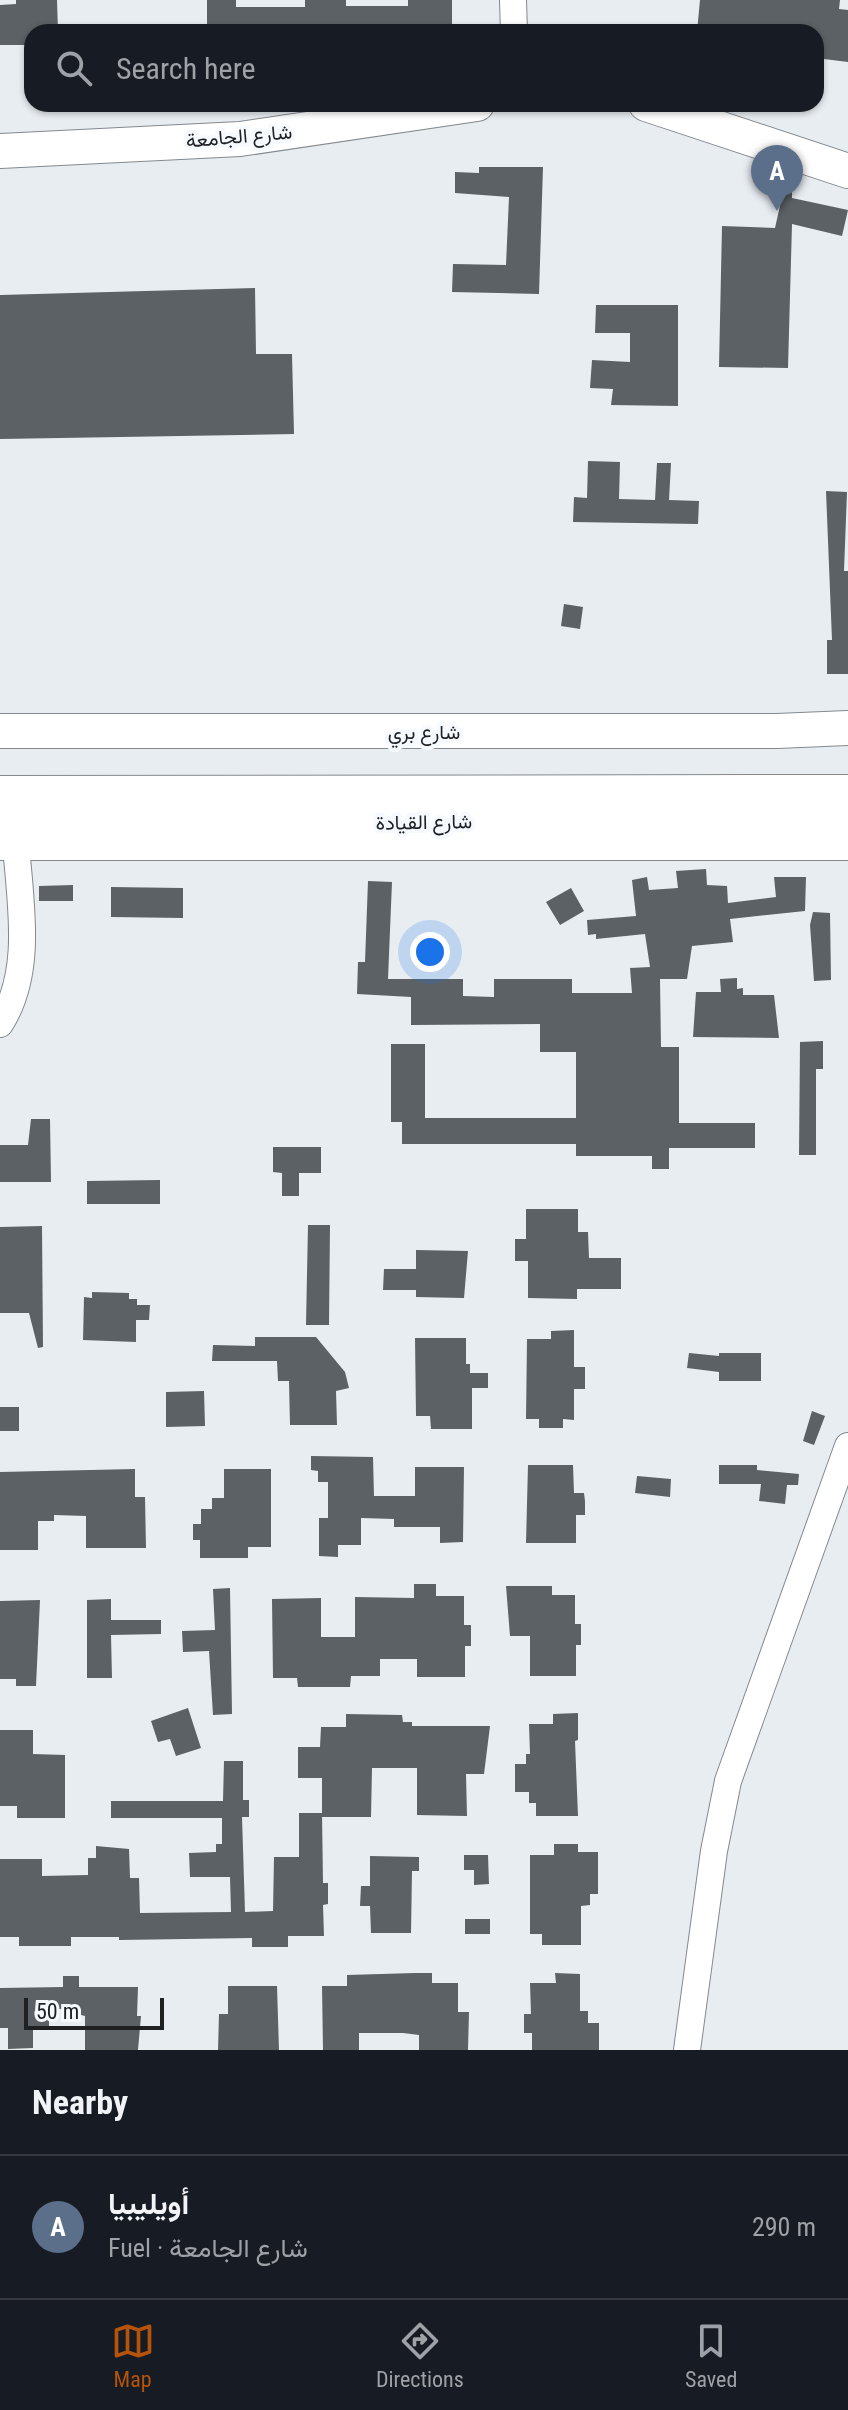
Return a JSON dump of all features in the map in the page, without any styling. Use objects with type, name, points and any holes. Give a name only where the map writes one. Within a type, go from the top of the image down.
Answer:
[{"type":"main road","name":"شارع الجامعة","points":[[0,151],[240,139],[423,112]]},
{"type":"main road","points":[[670,112],[848,171]]},
{"type":"main road","name":"شارع بري","points":[[0,731],[745,732],[848,728]]},
{"type":"main road","name":"شارع القيادة","points":[[6,826],[848,792]]},
{"type":"main road","name":"شارع القيادة","points":[[6,826],[848,819]]},
{"type":"street","points":[[513,0],[514,24]]},
{"type":"street","points":[[0,1024],[15,999],[21,954],[6,826]]},
{"type":"street","name":"شارع القيادة","points":[[6,826],[848,847]]},
{"type":"street","points":[[687,2050],[714,1851],[728,1781],[848,1446]]},
{"type":"building","points":[[16,0],[57,0],[58,24],[24,24],[24,45],[0,45],[0,5],[16,4]]},
{"type":"building","points":[[207,0],[236,0],[236,7],[305,7],[305,0],[346,0],[346,6],[408,6],[408,0],[452,0],[452,24],[207,24]]},
{"type":"building","points":[[700,0],[840,0],[839,9],[848,10],[848,62],[824,59],[824,24],[698,24]]},
{"type":"building","points":[[479,167],[543,167],[539,294],[452,292],[453,264],[506,265],[509,197],[455,193],[455,172],[479,173]]},
{"type":"building","points":[[785,183],[792,184],[792,198],[848,210],[842,236],[792,224],[788,368],[719,367],[722,226],[775,228]]},
{"type":"building","points":[[255,288],[256,354],[292,354],[294,434],[0,439],[0,295]]},
{"type":"building","points":[[596,305],[678,305],[678,406],[611,405],[613,389],[590,388],[592,360],[630,362],[630,333],[595,333]]},
{"type":"building","points":[[588,461],[620,462],[619,499],[655,500],[657,463],[671,463],[669,500],[699,501],[698,524],[573,522],[574,497],[587,498]]},
{"type":"building","points":[[826,491],[847,492],[844,571],[848,571],[848,674],[827,674],[827,640],[832,640]]},
{"type":"building","points":[[564,604],[583,607],[580,629],[561,626]]},
{"type":"building","points":[[706,869],[707,885],[727,886],[728,903],[776,897],[774,877],[806,877],[805,911],[730,919],[733,942],[692,946],[687,979],[660,979],[661,1047],[679,1047],[679,1123],[755,1123],[755,1148],[669,1148],[669,1169],[652,1169],[652,1156],[576,1156],[576,1144],[402,1144],[402,1122],[391,1122],[391,1044],[425,1044],[425,1118],[576,1118],[576,1052],[540,1052],[540,1024],[411,1025],[411,997],[357,994],[358,962],[365,962],[368,881],[392,882],[388,979],[463,979],[463,996],[494,997],[494,979],[572,979],[572,993],[632,993],[630,968],[650,967],[645,934],[596,939],[596,934],[588,935],[587,920],[636,916],[632,880],[647,877],[649,890],[678,888],[676,871]]},
{"type":"building","points":[[73,885],[73,901],[39,901],[39,886]]},
{"type":"building","points":[[111,887],[183,888],[183,918],[111,917]]},
{"type":"building","points":[[571,888],[584,911],[560,925],[546,902]]},
{"type":"building","points":[[813,912],[830,913],[831,980],[814,981],[810,925]]},
{"type":"building","points":[[737,978],[737,989],[743,988],[743,995],[774,995],[779,1038],[693,1037],[696,992],[721,992],[720,979]]},
{"type":"building","points":[[823,1041],[823,1069],[816,1069],[816,1155],[799,1155],[800,1042]]},
{"type":"building","points":[[31,1119],[50,1119],[51,1182],[0,1182],[0,1145],[28,1145]]},
{"type":"building","points":[[273,1147],[321,1147],[321,1173],[299,1173],[299,1196],[282,1196],[282,1173],[273,1172]]},
{"type":"building","points":[[160,1180],[160,1204],[87,1204],[87,1181]]},
{"type":"building","points":[[526,1209],[578,1209],[578,1232],[588,1232],[589,1258],[621,1258],[621,1289],[577,1289],[577,1299],[528,1298],[528,1261],[515,1261],[515,1239],[526,1239]]},
{"type":"building","points":[[308,1225],[330,1225],[329,1325],[306,1325]]},
{"type":"building","points":[[42,1226],[43,1347],[38,1348],[29,1313],[0,1313],[0,1227]]},
{"type":"building","points":[[416,1250],[468,1251],[464,1298],[416,1297],[416,1290],[383,1290],[384,1269],[416,1269]]},
{"type":"building","points":[[92,1292],[129,1293],[129,1299],[137,1299],[137,1305],[150,1305],[149,1320],[136,1320],[136,1342],[83,1340],[84,1297],[92,1298]]},
{"type":"building","points":[[574,1330],[574,1367],[585,1367],[585,1389],[574,1389],[574,1420],[563,1419],[563,1428],[539,1428],[539,1419],[526,1419],[527,1339],[551,1339],[551,1331]]},
{"type":"building","points":[[255,1337],[316,1337],[345,1372],[349,1388],[336,1391],[337,1425],[290,1425],[289,1381],[278,1381],[277,1361],[212,1361],[213,1345],[255,1346]]},
{"type":"building","points":[[415,1338],[466,1338],[466,1364],[470,1364],[470,1373],[488,1373],[488,1388],[472,1388],[472,1429],[431,1429],[430,1416],[416,1416]]},
{"type":"building","points":[[689,1353],[719,1356],[719,1353],[761,1353],[761,1381],[719,1381],[719,1372],[687,1368]]},
{"type":"building","points":[[204,1391],[205,1426],[166,1427],[166,1392]]},
{"type":"building","points":[[0,1407],[19,1407],[19,1431],[0,1431]]},
{"type":"building","points":[[812,1411],[825,1416],[814,1445],[803,1441]]},
{"type":"building","points":[[311,1456],[373,1457],[374,1496],[415,1496],[415,1467],[464,1467],[463,1542],[440,1543],[440,1527],[394,1527],[394,1519],[361,1518],[361,1545],[338,1545],[338,1557],[319,1556],[319,1518],[328,1518],[328,1482],[318,1482],[318,1471],[311,1470]]},
{"type":"building","points":[[528,1465],[573,1465],[574,1493],[584,1493],[585,1501],[585,1515],[576,1515],[576,1543],[526,1543]]},
{"type":"building","points":[[719,1465],[757,1465],[757,1470],[799,1474],[798,1485],[787,1485],[785,1504],[759,1501],[761,1484],[719,1484]]},
{"type":"building","points":[[135,1469],[135,1497],[145,1497],[146,1548],[86,1548],[86,1516],[54,1515],[54,1521],[38,1521],[38,1550],[0,1550],[0,1472]]},
{"type":"building","points":[[224,1469],[271,1469],[271,1547],[248,1547],[248,1558],[200,1558],[200,1540],[193,1540],[193,1524],[201,1524],[201,1509],[212,1509],[212,1498],[224,1498]]},
{"type":"building","points":[[637,1476],[671,1479],[670,1497],[635,1493]]},
{"type":"building","points":[[414,1584],[436,1584],[436,1596],[464,1596],[464,1625],[471,1625],[471,1646],[465,1646],[465,1677],[417,1677],[417,1659],[380,1659],[380,1676],[351,1676],[350,1687],[298,1687],[297,1678],[273,1678],[272,1599],[321,1598],[321,1637],[355,1637],[355,1597],[414,1598]]},
{"type":"building","points":[[506,1586],[552,1586],[552,1595],[575,1595],[575,1624],[581,1624],[581,1645],[576,1645],[576,1676],[530,1676],[530,1636],[510,1636]]},
{"type":"building","points":[[230,1588],[232,1714],[213,1715],[209,1651],[183,1652],[182,1631],[215,1630],[213,1589]]},
{"type":"building","points":[[111,1599],[111,1620],[161,1620],[161,1634],[111,1635],[112,1678],[87,1678],[87,1600]]},
{"type":"building","points":[[40,1600],[36,1686],[16,1686],[16,1679],[0,1679],[0,1601]]},
{"type":"building","points":[[188,1708],[201,1748],[176,1756],[170,1739],[158,1742],[151,1721]]},
{"type":"building","points":[[578,1713],[578,1740],[575,1741],[578,1816],[536,1816],[536,1803],[529,1803],[529,1792],[515,1792],[515,1764],[526,1764],[526,1754],[530,1754],[529,1724],[553,1724],[553,1714]]},
{"type":"building","points":[[346,1714],[402,1715],[403,1722],[412,1722],[412,1726],[490,1726],[484,1774],[466,1774],[467,1816],[417,1815],[417,1768],[372,1768],[371,1817],[322,1817],[322,1778],[298,1778],[298,1747],[320,1747],[321,1727],[346,1727]]},
{"type":"building","points":[[0,1730],[33,1730],[33,1754],[65,1755],[65,1818],[17,1818],[17,1806],[0,1806]]},
{"type":"building","points":[[224,1761],[243,1761],[243,1800],[249,1800],[249,1817],[242,1817],[245,1912],[273,1911],[274,1857],[299,1857],[299,1813],[322,1813],[323,1883],[328,1883],[328,1904],[323,1905],[324,1936],[288,1936],[288,1947],[252,1947],[252,1938],[119,1940],[119,1937],[71,1937],[71,1946],[19,1946],[19,1937],[0,1937],[0,1859],[42,1859],[42,1876],[88,1875],[88,1858],[96,1858],[96,1846],[129,1849],[130,1878],[139,1878],[140,1913],[231,1912],[230,1877],[190,1877],[189,1853],[216,1852],[216,1844],[222,1844],[222,1818],[111,1818],[111,1801],[223,1801]]},
{"type":"building","points":[[554,1844],[578,1844],[578,1852],[598,1852],[598,1894],[590,1894],[590,1905],[581,1906],[581,1945],[542,1945],[542,1934],[530,1934],[530,1855],[554,1855]]},
{"type":"building","points":[[464,1855],[488,1855],[489,1884],[474,1885],[474,1870],[464,1870]]},
{"type":"building","points":[[370,1856],[419,1857],[419,1871],[412,1871],[411,1933],[371,1933],[370,1906],[360,1906],[361,1886],[370,1886]]},
{"type":"building","points":[[465,1919],[490,1919],[490,1934],[465,1934]]},
{"type":"building","points":[[432,1973],[432,1983],[458,1983],[458,2012],[469,2012],[468,2050],[419,2050],[419,2035],[359,2033],[359,2050],[323,2050],[322,1986],[347,1986],[347,1975]]},
{"type":"building","points":[[555,1973],[580,1974],[580,2011],[588,2011],[588,2023],[599,2023],[599,2050],[532,2050],[532,2033],[524,2033],[524,2014],[531,2014],[530,1983],[556,1983]]},
{"type":"building","points":[[63,1976],[79,1976],[79,1987],[138,1987],[137,2016],[141,2016],[138,2050],[85,2050],[85,2016],[81,2015],[81,2009],[49,2009],[49,2026],[33,2026],[33,2048],[8,2049],[8,2028],[0,2028],[0,1988],[63,1987]]},
{"type":"building","points":[[228,1986],[277,1986],[279,2050],[218,2050],[219,2014],[228,2014]]},
{"type":"place","name":"أويليبيا","points":[[777,211]]}]
